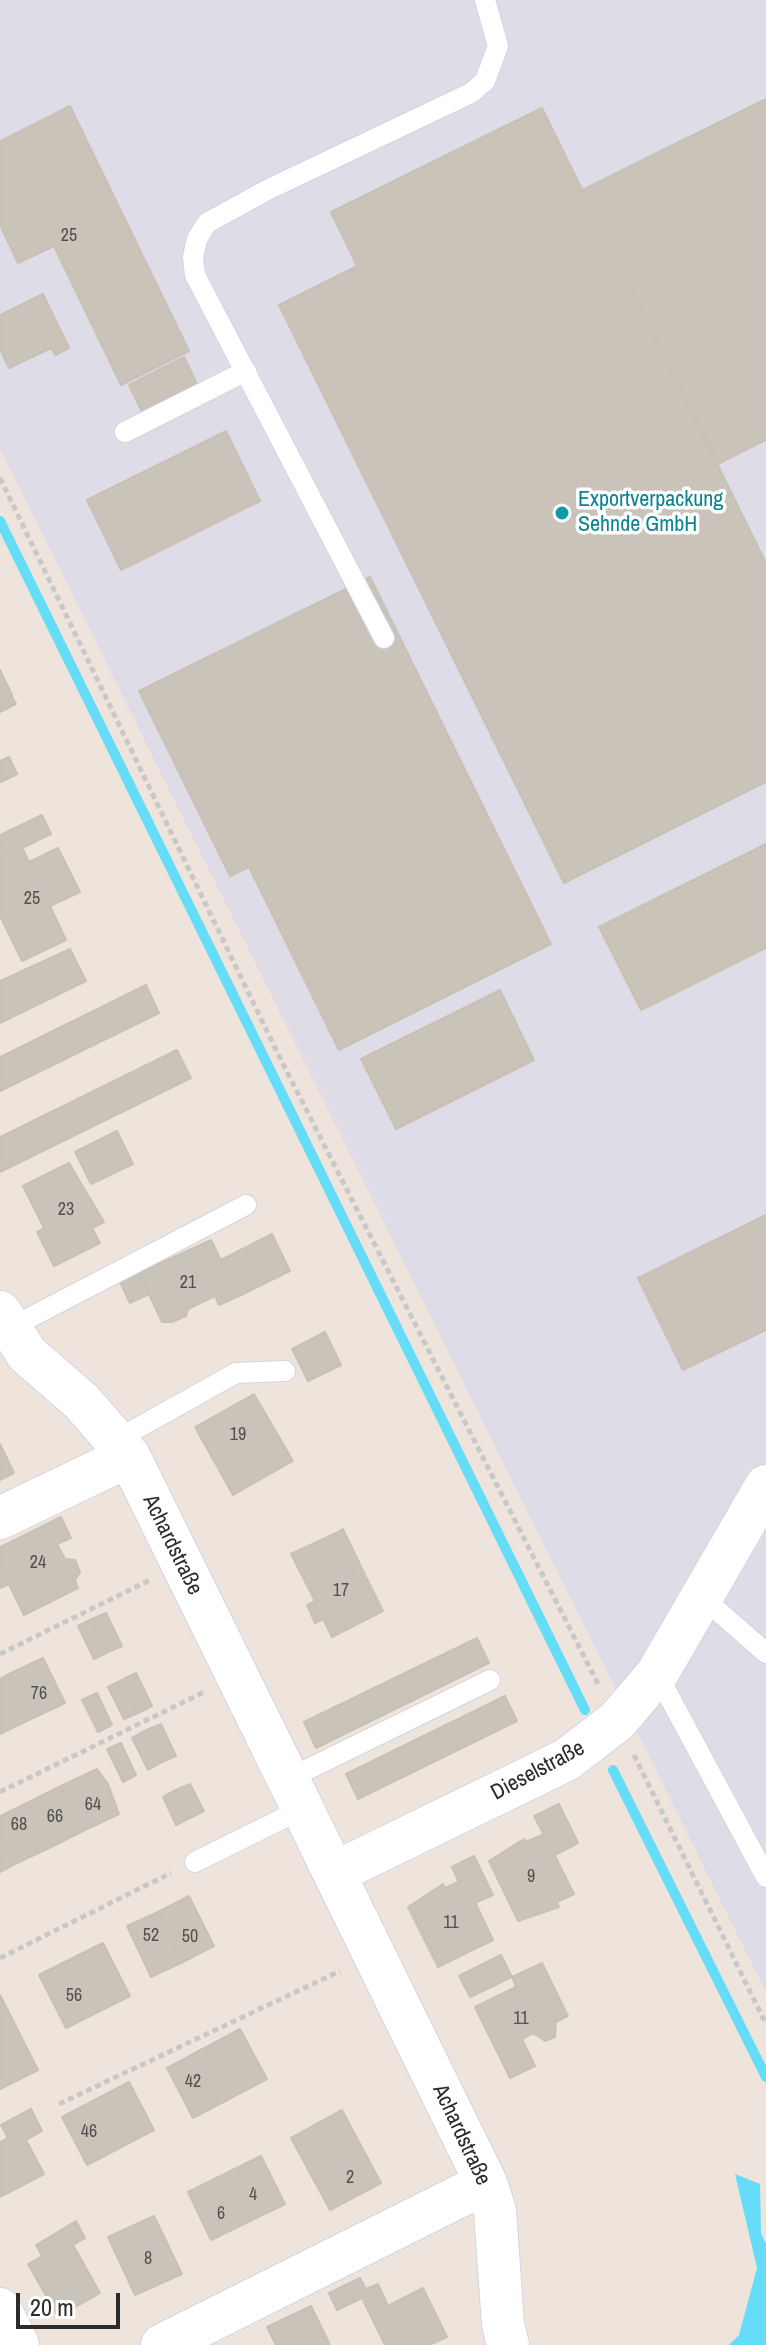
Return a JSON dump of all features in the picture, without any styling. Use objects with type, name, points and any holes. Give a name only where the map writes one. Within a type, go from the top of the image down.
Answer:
[{"type":"street","name":"Achardstraße","points":[[4,1321],[27,1354],[82,1402],[122,1448],[237,1675],[486,2183],[495,2211],[503,2324],[508,2345]]},
{"type":"street","points":[[0,1518],[122,1448]]},
{"type":"street","name":"Dieselstraße","points":[[334,1873],[566,1760],[617,1721],[657,1674],[766,1486]]},
{"type":"street","points":[[162,2345],[486,2183]]},
{"type":"street","points":[[0,2309],[18,2345]]},
{"type":"lane","points":[[384,638],[195,275],[195,248],[207,223],[267,190],[471,93],[485,81],[498,46],[485,0]]},
{"type":"lane","points":[[125,432],[246,371]]},
{"type":"lane","points":[[4,1321],[246,1205]]},
{"type":"lane","points":[[122,1448],[236,1373],[285,1371]]},
{"type":"lane","points":[[701,1596],[766,1653]]},
{"type":"lane","points":[[657,1674],[764,1870]]},
{"type":"lane","points":[[195,1862],[295,1794],[490,1680]]},
{"type":"path","points":[[0,478],[278,1054],[617,1721],[766,2024]]},
{"type":"path","points":[[0,1654],[182,1565]]},
{"type":"path","points":[[0,1792],[237,1675]]},
{"type":"path","points":[[0,1958],[195,1862]]},
{"type":"path","points":[[59,2104],[374,1955]]},
{"type":"shaded area","points":[[0,0],[766,0],[766,1992],[0,449]]},
{"type":"water","points":[[735,2174],[760,2184],[761,2233],[766,2244],[766,2345],[729,2345],[739,2335],[757,2268]]},
{"type":"building","points":[[766,99],[766,440],[718,464],[582,190]]},
{"type":"building","points":[[70,106],[189,351],[121,385],[54,246],[18,263],[0,225],[0,141]]},
{"type":"building","name":"Exportverpackung Sehnde GmbH","points":[[542,108],[766,563],[766,782],[564,883],[279,305],[357,266],[331,212]]},
{"type":"building","points":[[43,294],[69,348],[55,355],[51,348],[9,368],[0,349],[0,315]]},
{"type":"building","points":[[184,357],[197,384],[142,412],[129,385]]},
{"type":"building","points":[[226,431],[260,501],[121,570],[87,500]]},
{"type":"building","points":[[370,577],[551,944],[339,1050],[249,867],[230,876],[139,691]]},
{"type":"building","points":[[0,670],[12,695],[0,700]]},
{"type":"building","points":[[11,695],[16,704],[0,712],[0,700]]},
{"type":"building","points":[[9,757],[17,774],[1,782],[0,761]]},
{"type":"building","points":[[42,815],[51,834],[22,848],[20,843],[0,853],[0,835]]},
{"type":"building","points":[[20,843],[29,862],[58,848],[80,892],[50,906],[66,940],[22,961],[0,916],[0,853]]},
{"type":"building","points":[[766,844],[766,948],[641,1010],[599,927]]},
{"type":"building","points":[[70,949],[86,981],[0,1023],[0,981]]},
{"type":"building","points":[[146,985],[159,1013],[0,1091],[0,1057]]},
{"type":"building","points":[[500,990],[534,1060],[396,1129],[361,1059]]},
{"type":"building","points":[[177,1050],[191,1078],[0,1172],[0,1137]]},
{"type":"building","points":[[117,1131],[133,1164],[91,1184],[75,1152]]},
{"type":"building","points":[[69,1163],[104,1222],[92,1228],[100,1243],[54,1266],[37,1232],[44,1228],[23,1186]]},
{"type":"building","points":[[766,1215],[766,1330],[683,1370],[638,1278]]},
{"type":"building","points":[[272,1234],[290,1271],[239,1296],[221,1260]]},
{"type":"building","points":[[211,1240],[239,1296],[219,1305],[215,1296],[188,1309],[186,1316],[172,1322],[162,1322],[139,1273]]},
{"type":"building","points":[[139,1273],[149,1294],[130,1303],[120,1282]]},
{"type":"building","points":[[325,1332],[341,1365],[308,1381],[292,1349]]},
{"type":"building","points":[[254,1394],[293,1461],[233,1495],[195,1427]]},
{"type":"building","points":[[0,1444],[14,1473],[0,1480]]},
{"type":"building","points":[[61,1517],[71,1538],[57,1544],[65,1559],[75,1560],[80,1572],[75,1580],[78,1588],[24,1615],[0,1566],[0,1547]]},
{"type":"building","points":[[343,1529],[366,1577],[359,1581],[336,1533]]},
{"type":"building","points":[[336,1533],[359,1581],[366,1577],[383,1611],[332,1637],[323,1619],[315,1623],[307,1605],[315,1601],[291,1554]]},
{"type":"building","points":[[0,1566],[9,1584],[0,1588]]},
{"type":"building","points":[[106,1613],[122,1646],[108,1652],[92,1619]]},
{"type":"building","points":[[92,1619],[108,1652],[94,1659],[78,1626]]},
{"type":"building","points":[[477,1638],[489,1663],[316,1748],[304,1722]]},
{"type":"building","points":[[43,1658],[65,1703],[29,1720],[7,1675]]},
{"type":"building","points":[[136,1673],[152,1706],[138,1713],[122,1680]]},
{"type":"building","points":[[7,1675],[29,1720],[0,1734],[0,1679]]},
{"type":"building","points":[[122,1680],[138,1713],[124,1719],[108,1687]]},
{"type":"building","points":[[97,1693],[112,1725],[98,1732],[82,1700]]},
{"type":"building","points":[[505,1696],[517,1721],[358,1799],[346,1774]]},
{"type":"building","points":[[161,1724],[176,1756],[162,1762],[146,1730]]},
{"type":"building","points":[[146,1730],[162,1762],[148,1770],[132,1738]]},
{"type":"building","points":[[121,1743],[136,1775],[123,1782],[107,1749]]},
{"type":"building","points":[[97,1769],[108,1784],[119,1814],[83,1831],[61,1786]]},
{"type":"building","points":[[190,1784],[204,1811],[190,1818],[176,1790]]},
{"type":"building","points":[[61,1786],[83,1831],[49,1848],[27,1803]]},
{"type":"building","points":[[176,1790],[190,1818],[176,1825],[163,1797]]},
{"type":"building","points":[[27,1803],[49,1848],[15,1864],[0,1834],[0,1816]]},
{"type":"building","points":[[559,1804],[578,1843],[555,1855],[534,1816]]},
{"type":"building","points":[[0,1834],[15,1864],[0,1872]]},
{"type":"building","points":[[544,1834],[574,1894],[557,1902],[559,1907],[518,1921],[489,1861],[524,1839],[526,1842]]},
{"type":"building","points":[[474,1856],[493,1895],[475,1903],[464,1879],[459,1882],[452,1867]]},
{"type":"building","points":[[464,1879],[493,1940],[438,1967],[408,1907],[443,1884],[445,1888]]},
{"type":"building","points":[[189,1896],[214,1946],[183,1962],[158,1912]]},
{"type":"building","points":[[158,1912],[183,1962],[151,1977],[127,1926]]},
{"type":"building","points":[[103,1943],[130,1996],[66,2028],[39,1975]]},
{"type":"building","points":[[501,1955],[512,1977],[470,1997],[459,1976]]},
{"type":"building","points":[[542,1963],[568,2016],[556,2022],[555,2037],[545,2041],[533,2033],[522,2039],[535,2066],[510,2078],[475,2007],[516,1987],[512,1977]]},
{"type":"building","points":[[0,1995],[38,2070],[0,2089]]},
{"type":"building","points":[[240,2029],[267,2079],[193,2118],[167,2068]]},
{"type":"building","points":[[129,2082],[154,2130],[87,2165],[62,2117]]},
{"type":"building","points":[[31,2109],[42,2131],[26,2140],[44,2174],[0,2197],[0,2142],[8,2138],[1,2125]]},
{"type":"building","points":[[342,2110],[381,2183],[330,2210],[291,2138]]},
{"type":"building","points":[[261,2156],[285,2204],[211,2240],[188,2192]]},
{"type":"building","points":[[154,2216],[182,2274],[135,2295],[108,2237]]},
{"type":"building","points":[[76,2221],[85,2238],[73,2245],[100,2293],[58,2317],[28,2264],[42,2256],[36,2245]]},
{"type":"building","points":[[360,2278],[366,2289],[378,2284],[388,2306],[423,2288],[447,2337],[429,2345],[385,2345],[362,2298],[337,2310],[329,2293]]},
{"type":"building","points":[[311,2306],[330,2345],[276,2345],[267,2327]]},
{"type":"waterway","points":[[0,521],[585,1710]]},
{"type":"waterway","points":[[613,1770],[766,2077]]},
{"type":"place","name":"Exportverpackung Sehnde GmbH","points":[[562,513]]}]
